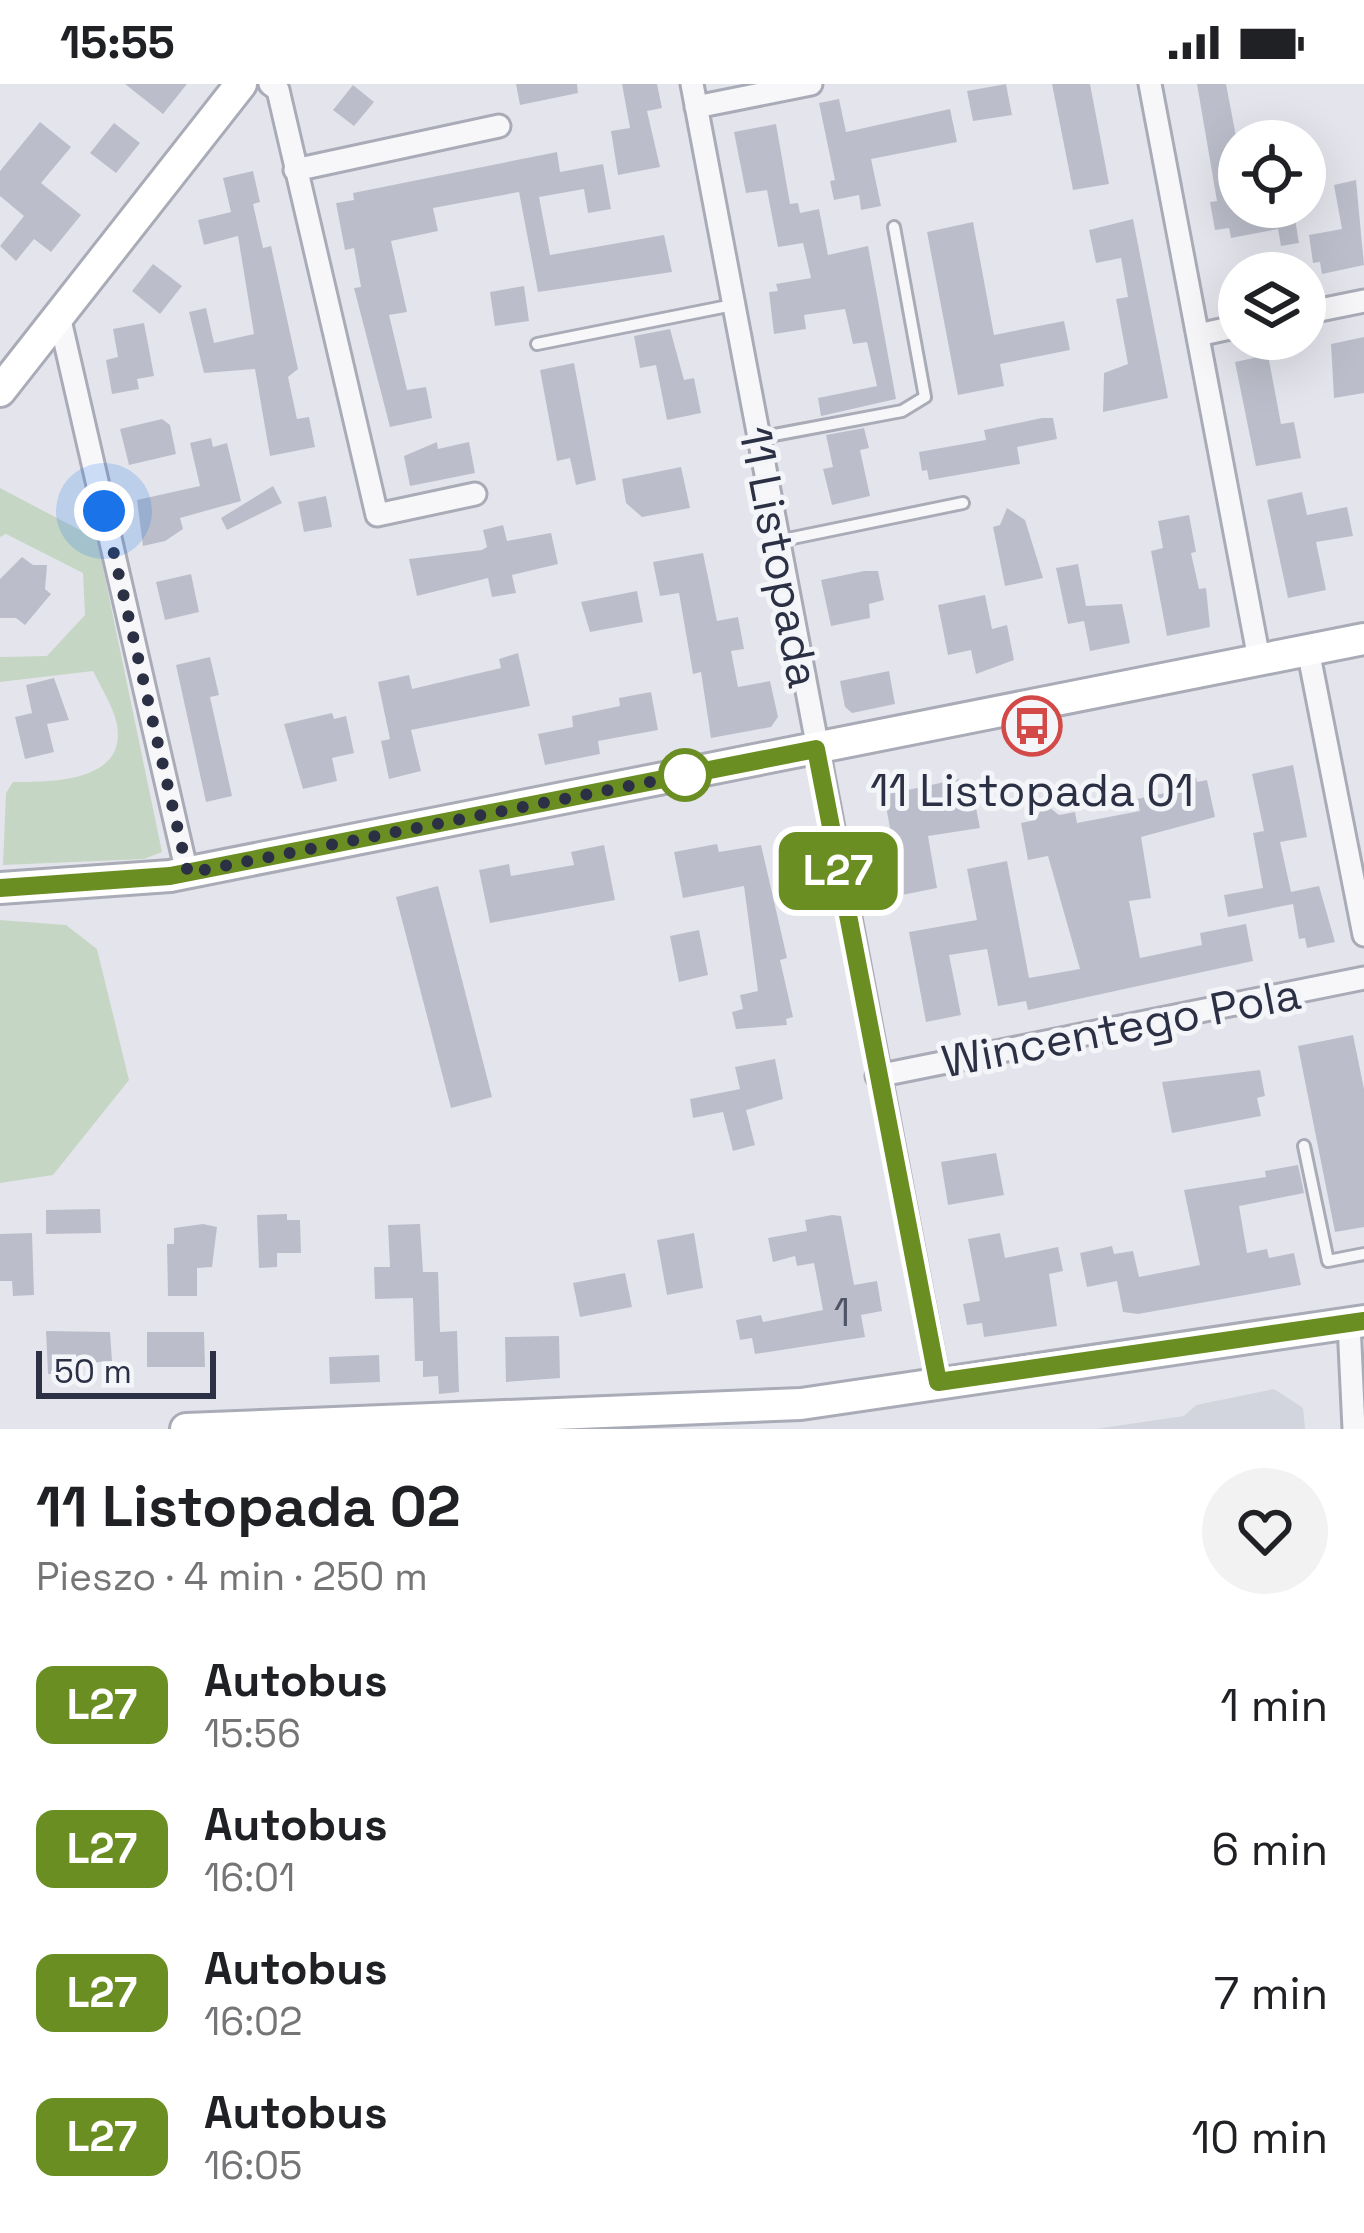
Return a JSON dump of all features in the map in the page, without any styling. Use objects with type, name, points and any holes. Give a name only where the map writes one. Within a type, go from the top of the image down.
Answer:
[{"type":"street","points":[[0,391],[241,84]]},
{"type":"street","points":[[270,84],[278,90],[376,514],[476,494]]},
{"type":"street","name":"11 Listopada","points":[[692,84],[938,1382]]},
{"type":"street","points":[[696,107],[812,84]]},
{"type":"street","points":[[1150,84],[1259,659]]},
{"type":"street","points":[[295,170],[499,126]]},
{"type":"street","points":[[1326,309],[1364,302]]},
{"type":"street","points":[[59,320],[188,873]]},
{"type":"street","points":[[1198,334],[1218,330]]},
{"type":"street","points":[[0,888],[188,873],[1364,639]]},
{"type":"street","points":[[1308,650],[1364,935]]},
{"type":"street","name":"Wincentego Pola","points":[[877,1076],[1364,978]]},
{"type":"street","points":[[186,1429],[801,1404],[1356,1323],[1354,1429]]},
{"type":"lane","points":[[758,438],[902,411],[925,397],[894,226]]},
{"type":"lane","points":[[537,344],[733,305]]},
{"type":"lane","points":[[777,541],[963,503]]},
{"type":"lane","points":[[1304,1146],[1328,1261],[1364,1253]]},
{"type":"shaded area","points":[[1274,1389],[1303,1408],[1305,1429],[1095,1429],[1184,1416],[1196,1405]]},
{"type":"green space","points":[[0,488],[97,539],[162,852],[144,859],[3,865],[6,793],[13,782],[64,779],[98,769],[117,744],[117,725],[93,671],[0,682],[0,657],[47,656],[85,615],[83,573],[6,534],[0,537]]},
{"type":"green space","points":[[0,920],[66,925],[97,949],[129,1080],[53,1175],[0,1183]]},
{"type":"building","points":[[125,84],[187,84],[163,114]]},
{"type":"building","points":[[516,84],[577,84],[578,93],[520,105]]},
{"type":"building","points":[[622,84],[657,84],[662,108],[647,111],[660,167],[618,175],[611,131],[630,128]]},
{"type":"building","points":[[1006,84],[1012,115],[973,121],[967,91]]},
{"type":"building","points":[[1052,84],[1090,84],[1109,184],[1073,190]]},
{"type":"building","points":[[1197,84],[1226,84],[1233,120],[1218,120],[1218,228],[1229,228],[1215,230],[1210,202],[1217,201]]},
{"type":"building","points":[[353,85],[374,102],[354,126],[333,110]]},
{"type":"building","points":[[839,99],[846,132],[950,109],[957,142],[871,159],[881,206],[861,210],[859,195],[834,200],[830,181],[835,180],[819,103]]},
{"type":"building","points":[[40,122],[71,147],[41,183],[81,215],[51,252],[34,239],[16,261],[0,246],[24,216],[0,196],[0,171]]},
{"type":"building","points":[[114,123],[140,143],[116,173],[90,153]]},
{"type":"building","points":[[776,124],[790,204],[798,203],[800,213],[819,209],[828,255],[868,246],[896,399],[821,416],[818,398],[877,386],[867,342],[853,344],[845,309],[804,315],[806,329],[774,334],[769,292],[778,291],[776,284],[811,278],[803,243],[778,247],[767,190],[746,193],[734,132]]},
{"type":"building","points":[[557,152],[560,172],[603,164],[611,209],[588,213],[584,189],[539,197],[550,255],[664,235],[672,272],[538,292],[519,192],[433,208],[438,231],[391,241],[407,312],[389,315],[407,390],[426,387],[432,418],[390,427],[354,288],[361,287],[354,248],[345,250],[336,203],[354,200],[353,193]]},
{"type":"building","points":[[253,171],[260,202],[253,204],[263,248],[271,246],[298,369],[288,377],[297,419],[309,417],[315,447],[270,456],[255,369],[204,373],[189,312],[206,308],[214,343],[254,334],[238,236],[204,245],[198,220],[231,212],[223,178]]},
{"type":"building","points":[[1356,180],[1364,265],[1326,273],[1326,252],[1311,252],[1309,235],[1342,229],[1334,185]]},
{"type":"building","points":[[1133,219],[1168,398],[1103,412],[1104,373],[1128,364],[1116,299],[1128,297],[1121,258],[1096,263],[1089,230]]},
{"type":"building","points":[[973,222],[994,335],[1064,321],[1070,350],[1000,364],[1004,386],[958,395],[927,232]]},
{"type":"building","points":[[1229,228],[1296,228],[1299,243],[1281,246],[1278,229],[1231,238]]},
{"type":"building","points":[[153,264],[182,286],[160,314],[132,291]]},
{"type":"building","points":[[524,286],[529,321],[495,326],[490,292]]},
{"type":"building","points":[[144,323],[154,376],[137,379],[139,389],[112,394],[106,360],[118,357],[113,329]]},
{"type":"building","points":[[670,329],[684,380],[694,378],[701,413],[667,420],[656,365],[640,368],[634,336]]},
{"type":"building","points":[[1364,337],[1364,393],[1334,398],[1331,344]]},
{"type":"building","points":[[1269,360],[1281,424],[1294,422],[1301,458],[1256,466],[1235,362]]},
{"type":"building","points":[[574,363],[596,480],[576,485],[570,458],[557,461],[540,370]]},
{"type":"building","points":[[1053,418],[1057,439],[1017,447],[1020,464],[929,480],[927,470],[922,471],[919,452],[986,440],[984,430]]},
{"type":"building","points":[[162,419],[170,425],[176,454],[129,465],[120,429]]},
{"type":"building","points":[[864,428],[869,448],[860,450],[870,496],[832,505],[823,469],[833,467],[826,435]]},
{"type":"building","points":[[211,438],[213,447],[227,443],[241,501],[180,518],[183,529],[165,541],[143,546],[137,500],[200,486],[190,443]]},
{"type":"building","points":[[437,442],[438,449],[469,442],[475,473],[410,486],[404,456]]},
{"type":"building","points":[[681,467],[690,508],[642,517],[626,503],[622,479]]},
{"type":"building","points":[[273,486],[282,503],[227,530],[221,518]]},
{"type":"building","points":[[1302,492],[1307,515],[1347,507],[1353,536],[1316,542],[1326,590],[1288,598],[1267,500]]},
{"type":"building","points":[[326,496],[332,527],[304,532],[298,502]]},
{"type":"building","points":[[1007,508],[1025,520],[1043,578],[1005,586],[993,527],[1000,525]]},
{"type":"building","points":[[1189,515],[1196,552],[1191,553],[1199,589],[1206,588],[1210,627],[1167,636],[1151,551],[1163,548],[1158,521]]},
{"type":"building","points":[[503,525],[507,541],[551,533],[558,564],[512,575],[516,593],[492,597],[488,578],[417,596],[409,559],[482,550],[487,547],[483,530]]},
{"type":"building","points":[[703,553],[717,621],[738,617],[744,649],[731,651],[738,687],[770,681],[778,717],[771,727],[711,738],[701,672],[693,674],[679,593],[660,596],[653,562]]},
{"type":"building","points":[[22,557],[33,565],[47,565],[45,589],[51,594],[25,625],[16,618],[0,618],[0,579]]},
{"type":"building","points":[[1078,564],[1086,606],[1122,604],[1130,643],[1090,651],[1084,621],[1068,624],[1056,568]]},
{"type":"building","points":[[878,571],[884,600],[869,604],[870,618],[831,626],[821,580]]},
{"type":"building","points":[[191,574],[199,612],[165,620],[156,582]]},
{"type":"building","points":[[637,591],[643,622],[590,632],[581,602]]},
{"type":"building","points":[[985,595],[992,629],[1007,625],[1014,660],[976,674],[971,650],[948,655],[938,605]]},
{"type":"building","points":[[518,653],[530,706],[411,730],[421,771],[389,779],[381,741],[390,739],[378,682],[409,675],[412,689],[501,668],[499,659]]},
{"type":"building","points":[[210,657],[219,695],[210,697],[232,796],[206,802],[176,665]]},
{"type":"building","points":[[889,671],[895,704],[852,713],[845,707],[840,681]]},
{"type":"building","points":[[54,678],[69,720],[47,724],[54,752],[25,759],[15,717],[32,713],[26,685]]},
{"type":"building","points":[[651,692],[658,730],[598,741],[600,754],[545,765],[538,734],[573,727],[572,716],[620,706],[619,698]]},
{"type":"building","points":[[332,713],[334,719],[346,716],[354,753],[332,758],[337,781],[303,789],[284,724]]},
{"type":"building","points":[[1293,765],[1307,837],[1280,842],[1291,892],[1319,886],[1335,942],[1307,948],[1305,938],[1299,939],[1293,904],[1228,917],[1224,895],[1263,888],[1253,833],[1264,831],[1252,774]]},
{"type":"building","points":[[1196,777],[1197,782],[1207,780],[1215,817],[1141,837],[1151,898],[1129,901],[1140,958],[1202,945],[1200,933],[1246,924],[1253,961],[1028,1010],[1026,1001],[998,1006],[987,949],[949,955],[961,1015],[926,1022],[909,932],[977,920],[967,869],[1007,861],[1029,978],[1080,969],[1048,856],[1028,860],[1021,823],[1036,820],[1044,803],[1059,815],[1075,812],[1077,823],[1140,811],[1137,799],[1179,790],[1178,781]]},
{"type":"building","points":[[959,779],[961,790],[972,788],[980,828],[928,836],[937,888],[902,895],[884,795]]},
{"type":"building","points":[[717,844],[719,852],[761,845],[787,958],[780,960],[793,1017],[786,1019],[787,1025],[736,1029],[732,1012],[743,1009],[740,995],[758,991],[744,886],[683,898],[674,852]]},
{"type":"building","points":[[604,845],[615,900],[490,923],[479,870],[509,864],[511,876],[574,865],[571,852]]},
{"type":"building","points":[[438,886],[492,1097],[451,1108],[396,897]]},
{"type":"building","points":[[699,930],[708,975],[679,982],[670,936]]},
{"type":"building","points":[[1353,1035],[1364,1089],[1364,1227],[1335,1232],[1298,1046]]},
{"type":"building","points":[[775,1059],[783,1099],[746,1110],[755,1145],[733,1151],[723,1112],[693,1118],[690,1099],[740,1089],[735,1067]]},
{"type":"building","points":[[1260,1070],[1265,1096],[1257,1098],[1261,1116],[1172,1133],[1162,1082]]},
{"type":"building","points":[[996,1153],[1004,1195],[948,1205],[941,1162]]},
{"type":"building","points":[[1298,1165],[1304,1193],[1239,1206],[1247,1253],[1267,1249],[1269,1258],[1294,1253],[1301,1285],[1138,1314],[1123,1312],[1117,1281],[1087,1287],[1080,1253],[1112,1246],[1114,1254],[1133,1251],[1139,1277],[1200,1265],[1184,1190],[1266,1177],[1265,1171]]},
{"type":"building","points":[[100,1209],[101,1233],[46,1234],[46,1210]]},
{"type":"building","points":[[287,1214],[287,1220],[300,1220],[301,1253],[277,1253],[277,1267],[259,1268],[257,1215]]},
{"type":"building","points":[[841,1216],[854,1285],[877,1281],[882,1311],[861,1315],[865,1337],[755,1354],[752,1338],[740,1340],[736,1320],[761,1315],[763,1322],[823,1310],[814,1263],[797,1266],[795,1256],[773,1262],[768,1238],[807,1231],[805,1220]]},
{"type":"building","points":[[420,1224],[423,1272],[438,1272],[440,1332],[457,1331],[459,1392],[439,1394],[438,1376],[423,1377],[423,1361],[415,1361],[413,1298],[375,1299],[374,1267],[390,1267],[388,1225]]},
{"type":"building","points":[[217,1227],[212,1267],[197,1268],[197,1296],[168,1296],[167,1244],[174,1244],[174,1228]]},
{"type":"building","points":[[32,1233],[34,1295],[13,1296],[12,1281],[0,1281],[0,1234]]},
{"type":"building","points":[[694,1233],[703,1288],[667,1295],[657,1240]]},
{"type":"building","points":[[1000,1233],[1005,1258],[1058,1247],[1063,1271],[1049,1274],[1057,1326],[984,1337],[982,1323],[967,1325],[963,1304],[980,1301],[968,1239]]},
{"type":"building","points":[[625,1273],[632,1307],[580,1317],[573,1283]]},
{"type":"building","points":[[46,1331],[110,1332],[112,1361],[75,1364],[76,1374],[48,1374]]},
{"type":"building","points":[[147,1332],[204,1332],[205,1367],[147,1367]]},
{"type":"building","points":[[559,1336],[560,1378],[506,1382],[505,1337]]},
{"type":"building","points":[[379,1355],[380,1382],[330,1384],[329,1357]]},
{"type":"bus line","name":"L27","points":[[0,888],[170,876],[816,749],[938,1382],[1364,1321]]},
{"type":"place","name":"11 Listopada 01","points":[[1032,726]]},
{"type":"route","points":[[104,511],[188,873],[685,775]]}]
